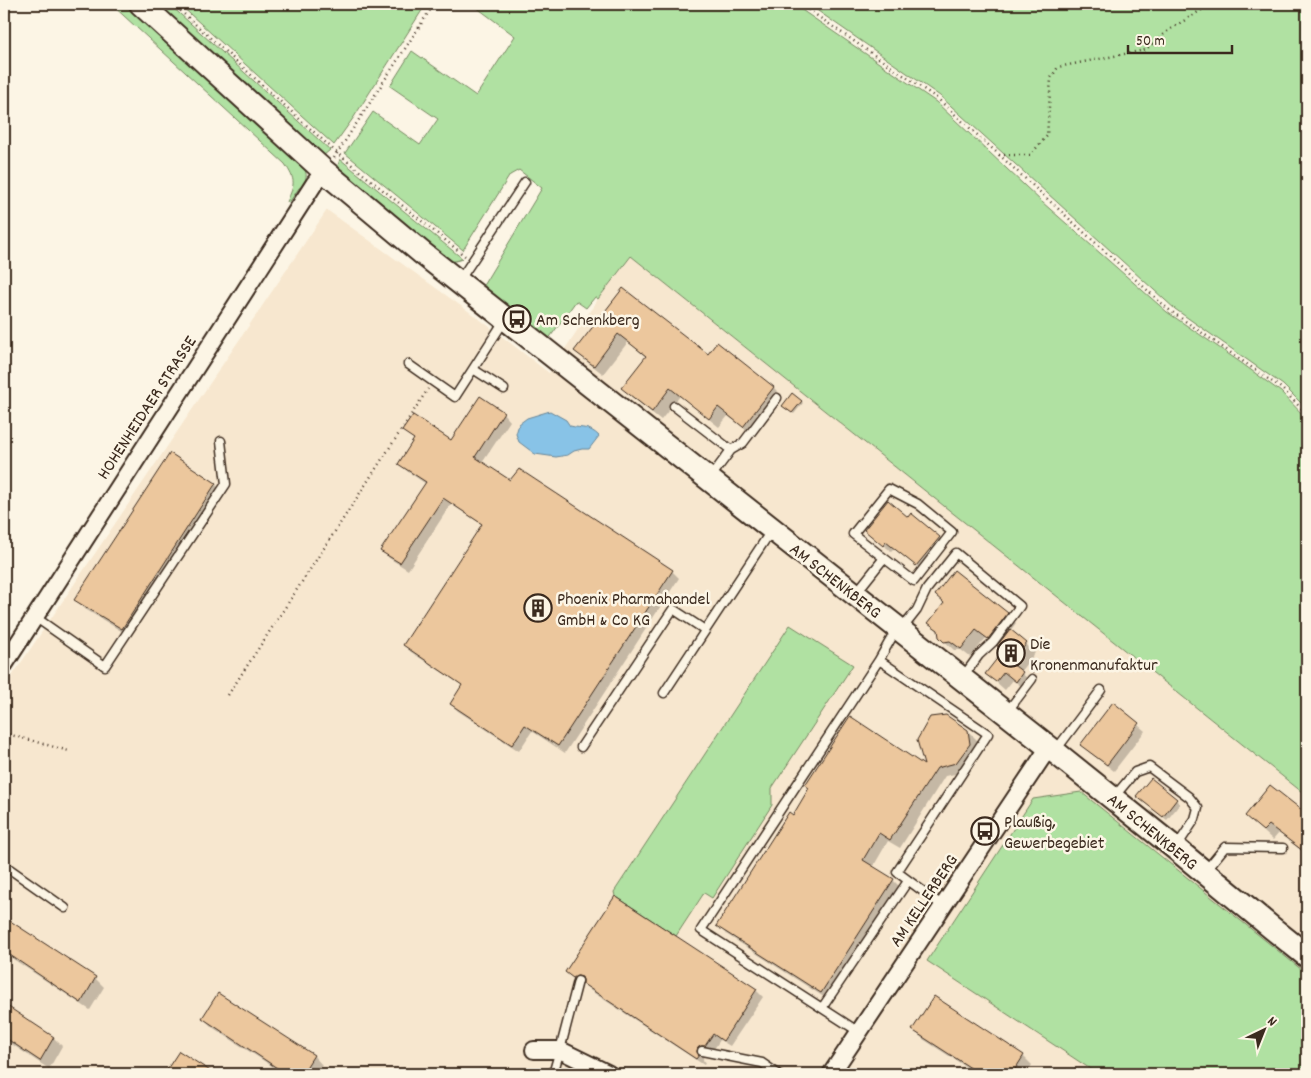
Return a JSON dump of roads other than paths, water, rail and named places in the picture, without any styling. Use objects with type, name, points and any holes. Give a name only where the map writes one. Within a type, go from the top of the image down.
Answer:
[{"type":"main road","name":"AM SCHENKBERG","points":[[140,4],[324,171],[458,282],[1052,750],[1307,956]]},
{"type":"street","name":"HOHENHEIDAER STRASSE","points":[[4,665],[324,171]]},
{"type":"street","name":"AM KELLERBERG","points":[[831,1074],[943,906],[1052,750]]},
{"type":"street","points":[[534,1050],[560,1050],[609,1074]]},
{"type":"lane","points":[[458,282],[524,182]]},
{"type":"lane","points":[[408,364],[455,397],[505,319]]},
{"type":"lane","points":[[473,369],[504,390]]},
{"type":"lane","points":[[708,480],[731,450],[743,443],[777,398]]},
{"type":"lane","points":[[674,406],[731,450]]},
{"type":"lane","points":[[35,617],[104,666],[226,484],[221,441]]},
{"type":"lane","points":[[890,490],[918,504],[952,532],[914,581],[884,558],[853,534],[890,490]]},
{"type":"lane","points":[[664,693],[772,530]]},
{"type":"lane","points":[[859,1032],[701,930],[899,629],[917,610],[927,589],[956,553],[1020,606],[993,642],[979,654],[962,679]]},
{"type":"lane","points":[[855,595],[884,558]]},
{"type":"lane","points":[[581,747],[674,609],[705,630]]},
{"type":"lane","points":[[879,660],[988,734],[897,872],[943,906]]},
{"type":"lane","points":[[1006,714],[1032,679]]},
{"type":"lane","points":[[1052,750],[1101,690]]},
{"type":"lane","points":[[1113,799],[1135,772],[1149,767],[1189,797],[1198,808],[1197,814],[1175,848]]},
{"type":"lane","points":[[1205,872],[1225,847],[1283,848]]},
{"type":"lane","points":[[4,865],[64,908]]},
{"type":"lane","points":[[822,1008],[908,881]]},
{"type":"lane","points":[[553,1074],[578,981]]},
{"type":"lane","points":[[702,1051],[762,1063],[778,1074]]},
{"type":"water","points":[[550,411],[566,420],[570,426],[589,429],[599,436],[589,449],[574,451],[568,455],[556,457],[535,454],[519,442],[516,434],[519,424],[527,418]]},
{"type":"place","name":"Am Schenkberg","points":[[517,319]]},
{"type":"place","name":"Phoenix Pharmahandel GmbH & Co KG","points":[[538,608]]},
{"type":"place","name":"Die Kronenmanufaktur","points":[[1011,653]]},
{"type":"place","name":"Plaußig, Gewerbegebiet","points":[[985,831]]}]
